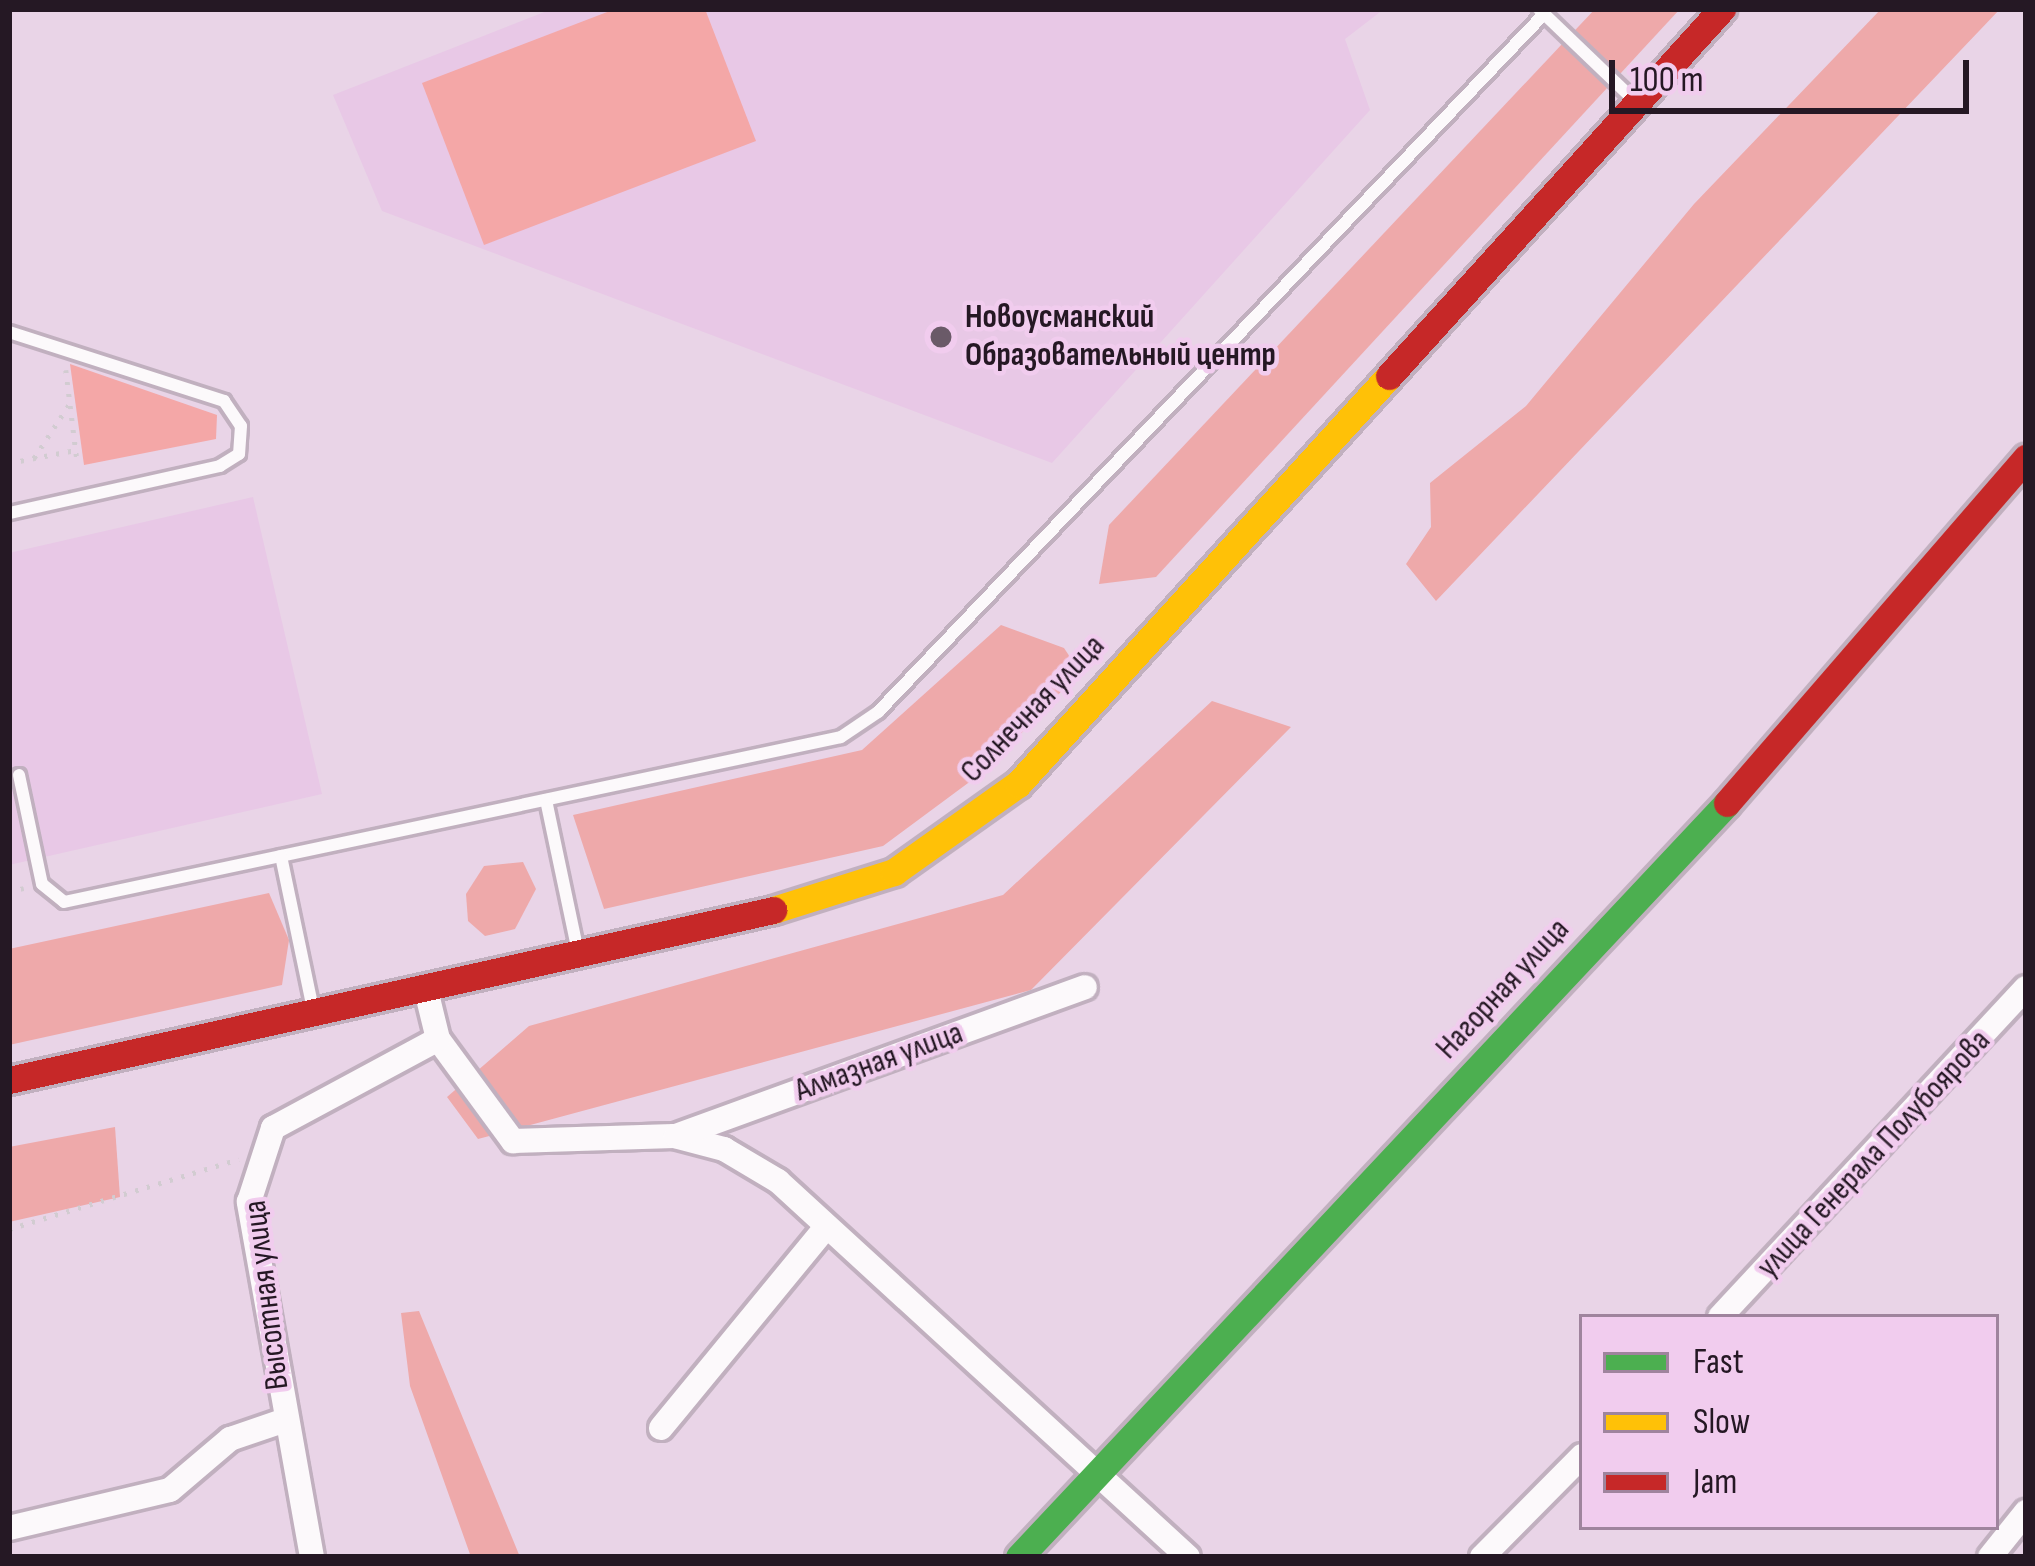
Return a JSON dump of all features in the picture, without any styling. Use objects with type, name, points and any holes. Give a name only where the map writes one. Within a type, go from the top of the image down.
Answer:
[{"type":"street","name":"Солнечная улица","points":[[9,1080],[815,901],[950,839],[1018,784],[1722,9]]},
{"type":"street","name":"Нагорная улица","points":[[1019,1557],[1751,777],[2026,458]]},
{"type":"street","name":"Алмазная улица","points":[[674,1136],[1085,987]]},
{"type":"street","name":"улица Генерала Полубоярова","points":[[1723,1314],[2026,988]]},
{"type":"street","points":[[426,990],[438,1039],[512,1141],[674,1136],[724,1148],[827,1226],[1188,1557]]},
{"type":"street","name":"Высотная улица","points":[[312,1557],[283,1421],[249,1202],[261,1153],[273,1128],[438,1039]]},
{"type":"street","points":[[662,1428],[827,1226]]},
{"type":"street","points":[[9,1528],[170,1490],[230,1438],[283,1421]]},
{"type":"street","points":[[1482,1557],[1579,1459]]},
{"type":"street","points":[[1990,1557],[2026,1512]]},
{"type":"lane","points":[[19,775],[54,901],[546,800],[859,727],[1542,12],[1636,103]]},
{"type":"lane","points":[[9,332],[224,401],[238,416],[238,454],[9,513]]},
{"type":"lane","points":[[546,800],[578,956]]},
{"type":"lane","points":[[280,856],[314,1014]]},
{"type":"path","points":[[63,346],[77,460]]},
{"type":"path","points":[[34,458],[70,403]]},
{"type":"path","points":[[9,463],[76,450]]},
{"type":"path","points":[[9,1229],[261,1153]]},
{"type":"shaded area","name":"Новоусманский Образовательный центр","points":[[552,9],[1384,9],[1345,39],[1370,110],[1052,463],[382,211],[333,95]]},
{"type":"shaded area","points":[[615,9],[705,9],[756,141],[484,245],[422,83]]},
{"type":"shaded area","points":[[1595,9],[1680,9],[1156,577],[1099,584],[1109,525]]},
{"type":"shaded area","points":[[1881,9],[2000,9],[1436,601],[1406,564],[1431,527],[1430,483],[1526,406],[1694,204]]},
{"type":"shaded area","points":[[70,364],[217,415],[216,439],[84,465]]},
{"type":"shaded area","points":[[253,497],[322,794],[9,865],[9,553]]},
{"type":"shaded area","points":[[1001,625],[1064,648],[1080,672],[987,769],[883,846],[604,909],[573,815],[862,750]]},
{"type":"shaded area","points":[[1212,701],[1291,727],[1031,990],[478,1139],[447,1097],[529,1026],[1003,895]]},
{"type":"shaded area","points":[[523,862],[536,889],[515,929],[485,936],[468,921],[466,894],[484,866]]},
{"type":"shaded area","points":[[269,893],[289,940],[282,985],[9,1045],[9,949]]},
{"type":"shaded area","points":[[115,1127],[120,1197],[9,1222],[9,1147]]},
{"type":"shaded area","points":[[419,1311],[520,1557],[471,1557],[410,1386],[401,1313]]},
{"type":"traffic: fast","points":[[1019,1557],[1727,803]]},
{"type":"traffic: slow","points":[[773,910],[894,872],[1018,784],[1389,376]]},
{"type":"traffic: jam","points":[[1389,376],[1722,9]]},
{"type":"traffic: jam","points":[[1727,803],[2026,458]]},
{"type":"traffic: jam","points":[[9,1080],[773,910]]},
{"type":"place","name":"Новоусманский Образовательный центр","points":[[941,337]]}]
